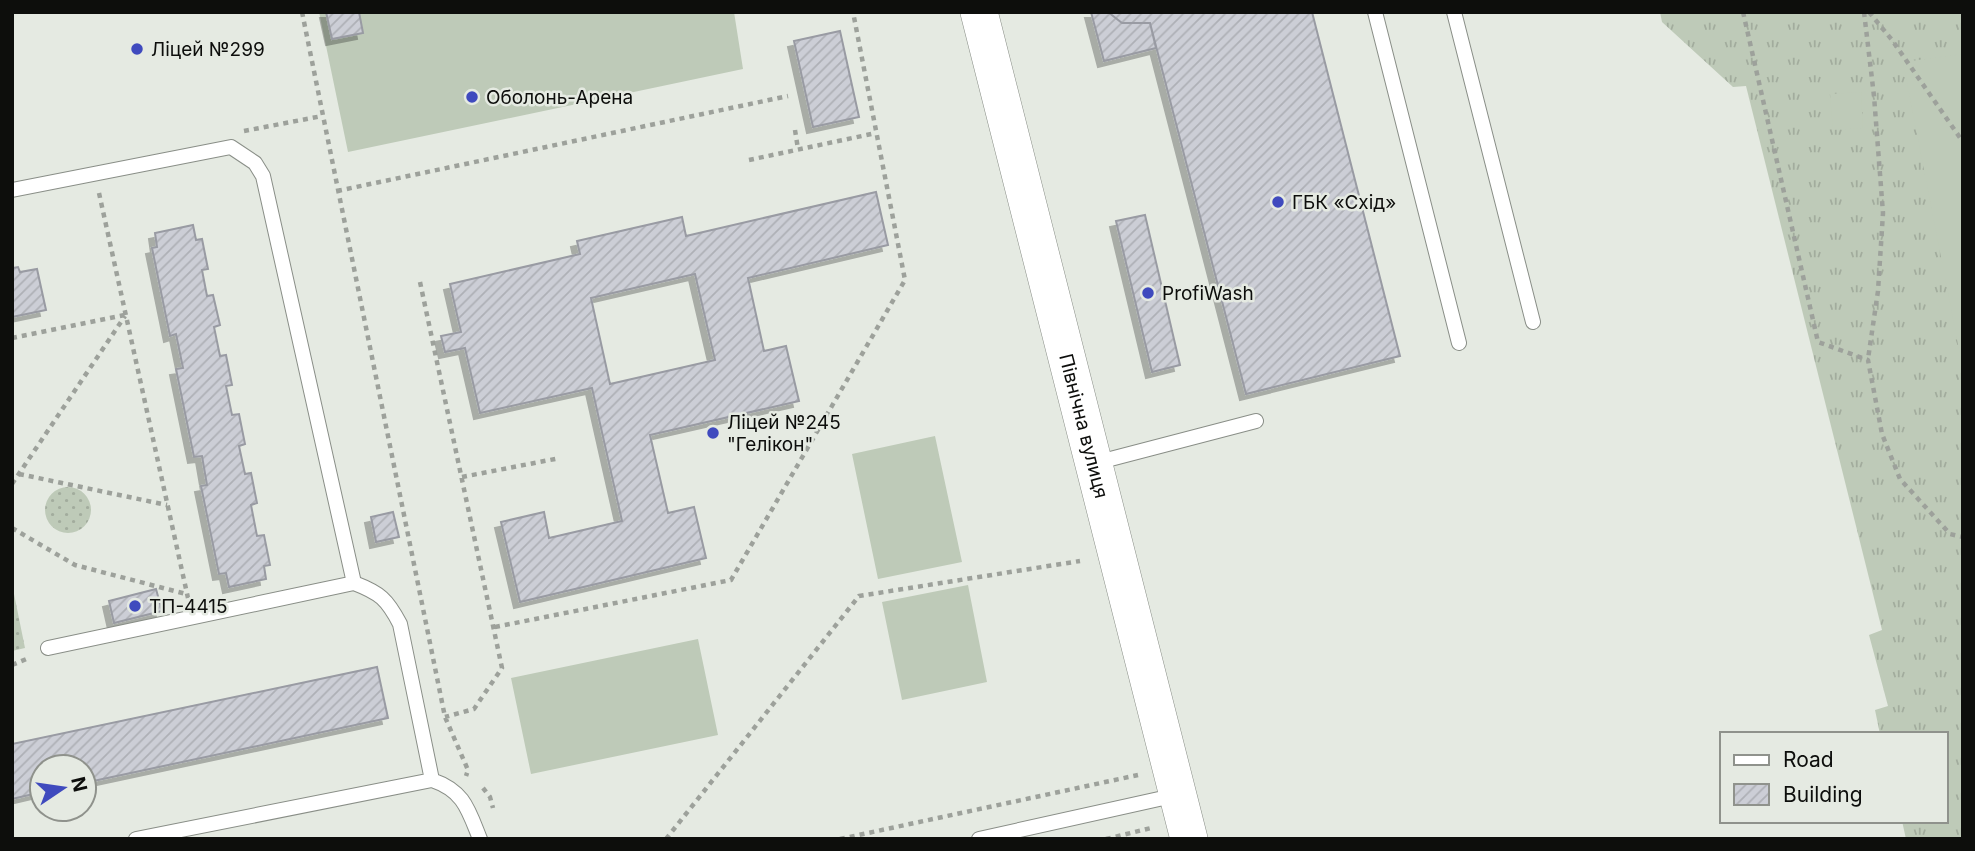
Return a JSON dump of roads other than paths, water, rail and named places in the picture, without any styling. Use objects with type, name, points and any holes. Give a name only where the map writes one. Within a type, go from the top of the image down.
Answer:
[{"type":"street","name":"Північна вулиця","points":[[979,12],[1189,839]]},
{"type":"lane","points":[[1375,12],[1458,343]]},
{"type":"lane","points":[[1454,12],[1533,322]]},
{"type":"lane","points":[[12,190],[231,147],[255,163],[263,176],[354,583]]},
{"type":"lane","points":[[1094,463],[1256,421]]},
{"type":"lane","points":[[48,648],[354,583],[376,592],[390,606],[400,624],[432,780]]},
{"type":"lane","points":[[136,839],[432,780],[447,785],[459,794],[468,808],[480,839]]},
{"type":"lane","points":[[979,839],[1178,794]]},
{"type":"place","name":"Ліцей №299","points":[[137,49]]},
{"type":"place","name":"Оболонь-Арена","points":[[472,97]]},
{"type":"place","name":"ГБК «Схід»","points":[[1278,202]]},
{"type":"place","name":"ProfiWash","points":[[1148,293]]},
{"type":"place","name":"Ліцей №245 \"Гелікон\"","points":[[713,433]]},
{"type":"place","name":"ТП-4415","points":[[135,606]]}]
